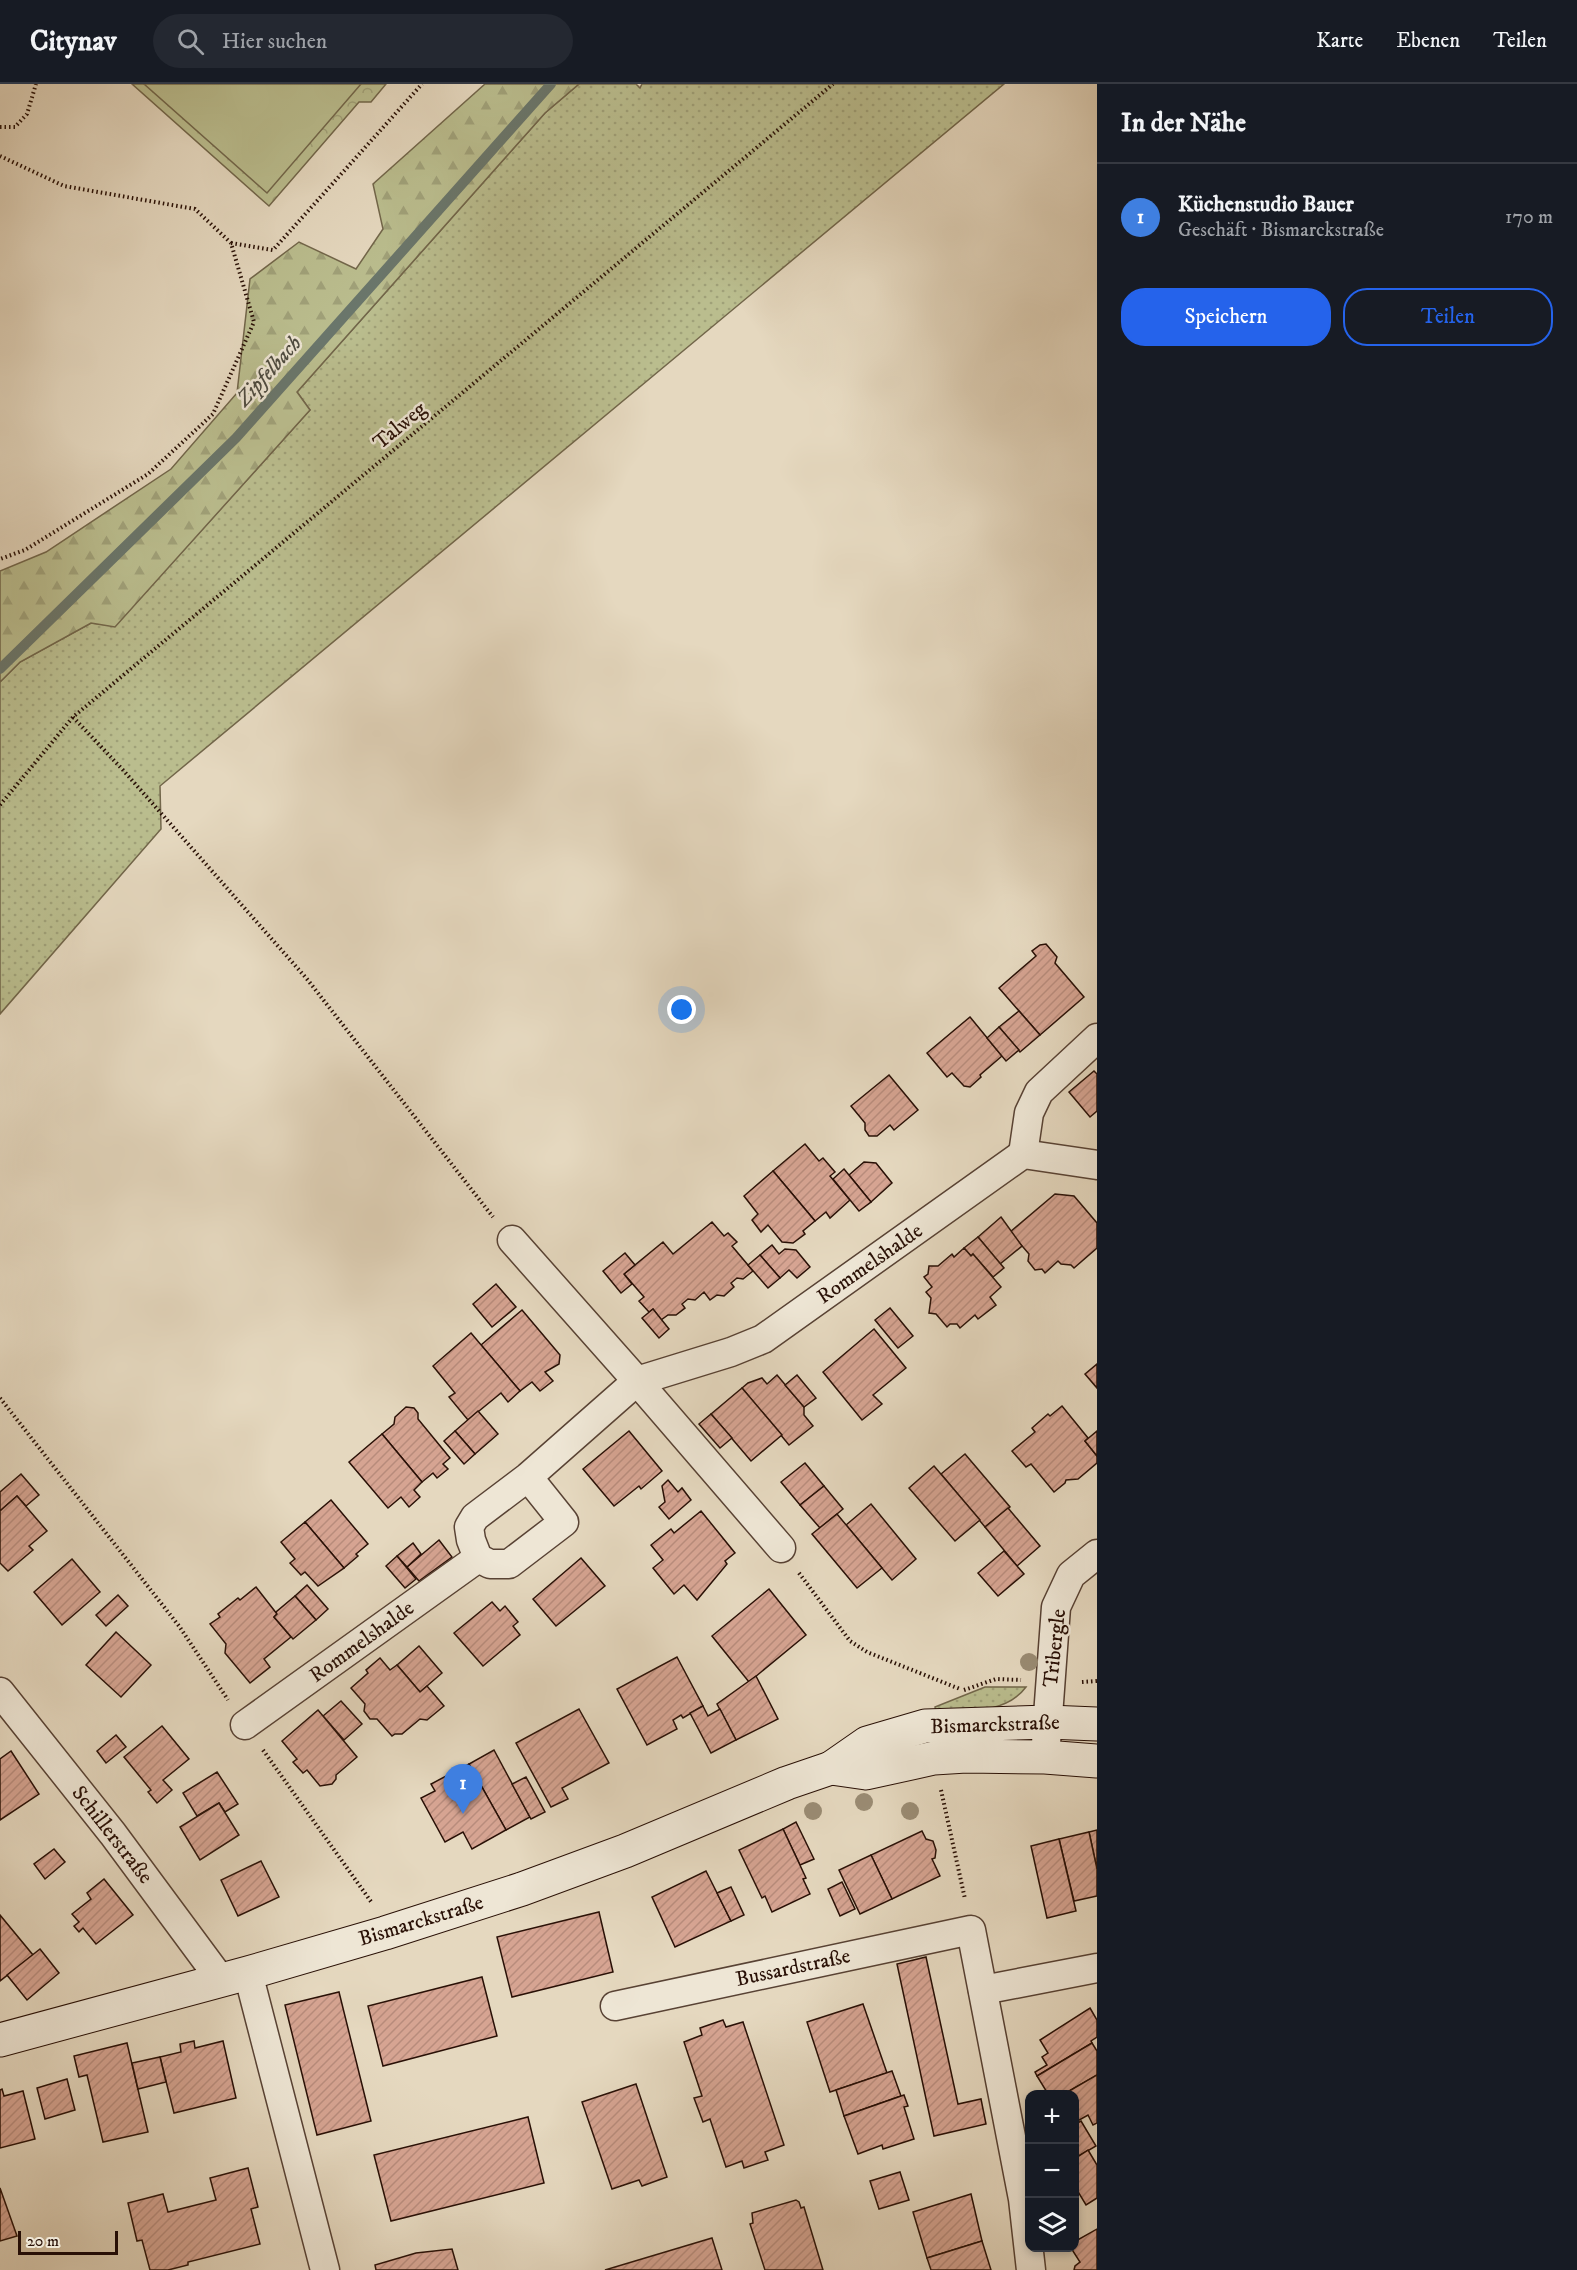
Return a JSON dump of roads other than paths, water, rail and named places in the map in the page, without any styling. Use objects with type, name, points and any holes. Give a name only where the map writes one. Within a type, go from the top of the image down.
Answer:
[{"type":"street","points":[[1097,1038],[1039,1092],[1029,1113],[1023,1154],[1097,1165]]},
{"type":"street","name":"Rommelshalde","points":[[245,1725],[478,1558],[469,1527],[475,1517],[528,1477],[637,1381],[730,1352],[763,1339],[1023,1154]]},
{"type":"street","points":[[512,1240],[781,1548]]},
{"type":"street","points":[[478,1558],[490,1564],[509,1563],[564,1522],[528,1477]]},
{"type":"street","name":"Tribergle","points":[[1045,1757],[1056,1607],[1071,1575],[1097,1554]]},
{"type":"street","name":"Schillerstraße","points":[[1,1695],[113,1834],[235,1976],[325,2270]]},
{"type":"street","name":"Bismarckstraße","points":[[0,2040],[385,1933],[543,1881],[625,1851],[787,1783],[831,1768],[867,1743],[925,1726],[1048,1722],[1097,1724]]},
{"type":"street","name":"Bismarckstraße","points":[[831,1768],[866,1773],[934,1758],[966,1756],[1045,1757],[1097,1761]]},
{"type":"street","name":"Bussardstraße","points":[[615,2006],[971,1930],[983,1990]]},
{"type":"street","points":[[1031,2270],[1023,2199],[983,1990],[1097,1968]]},
{"type":"waterway","name":"Zipfelbach","points":[[0,669],[236,438],[551,84]]},
{"type":"place","name":"Küchenstudio Bauer","points":[[463,1814]]}]
